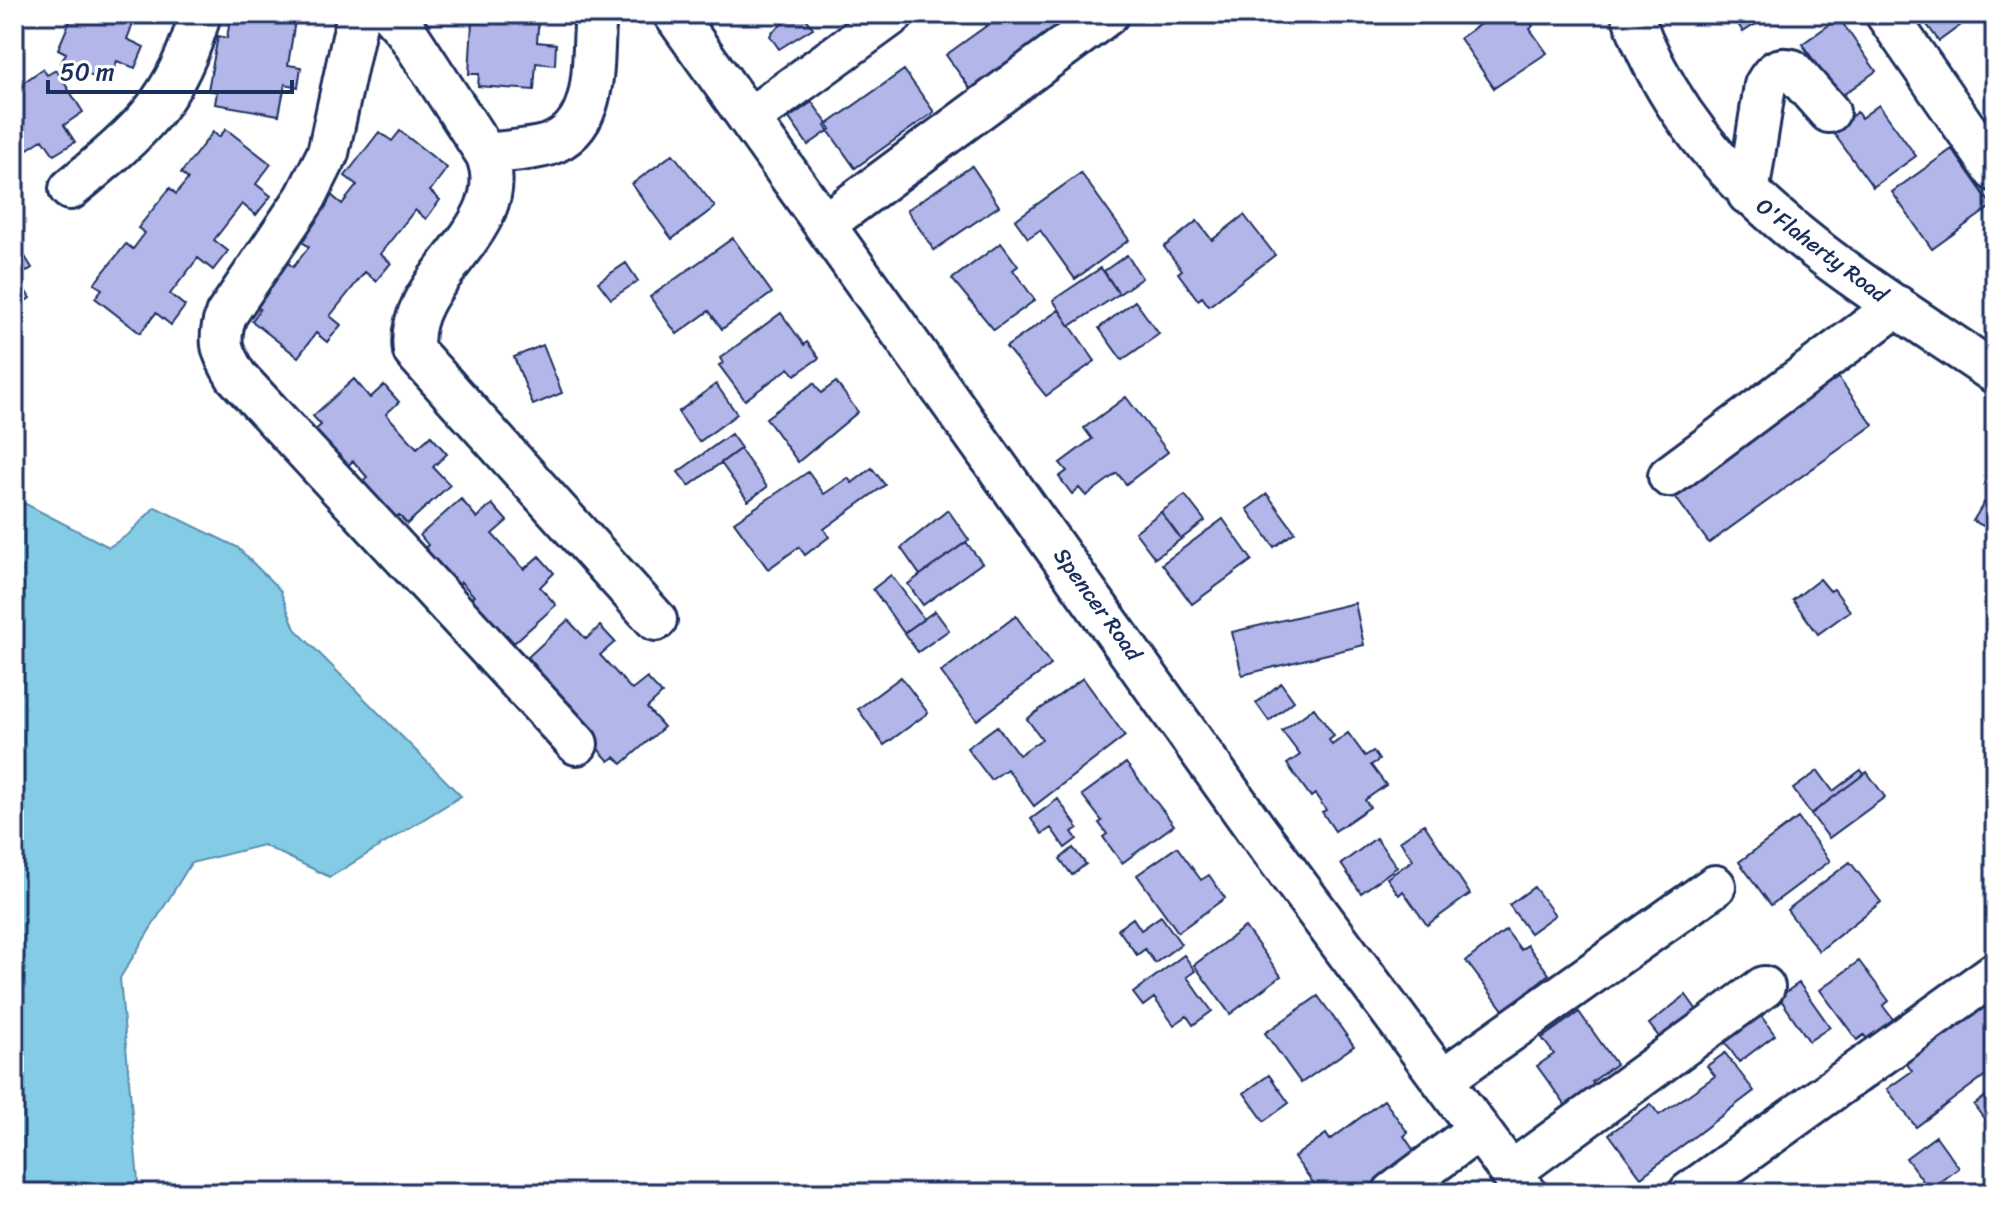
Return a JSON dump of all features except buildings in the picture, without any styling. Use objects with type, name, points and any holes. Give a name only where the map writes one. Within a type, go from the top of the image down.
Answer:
[{"type":"street","points":[[70,189],[142,129],[172,89],[190,52],[200,14]]},
{"type":"street","points":[[358,14],[328,153],[306,197],[226,315],[219,337],[222,353],[236,376],[577,744]]},
{"type":"street","points":[[391,14],[406,31],[486,154],[493,171],[492,192],[482,215],[421,305],[411,330],[414,351],[656,620]]},
{"type":"street","name":"Spencer Road","points":[[674,14],[1255,828],[1518,1183]]},
{"type":"street","points":[[749,119],[893,14]]},
{"type":"street","points":[[825,224],[1108,14]]},
{"type":"street","name":"O'Flaherty Road","points":[[1632,14],[1665,87],[1716,159],[1748,194],[1803,241],[1995,373]]},
{"type":"street","points":[[1886,14],[1995,171]]},
{"type":"street","points":[[486,154],[551,144],[580,119],[590,97],[595,26]]},
{"type":"street","points":[[1748,194],[1765,85],[1773,72],[1783,68],[1792,70],[1829,112]]},
{"type":"street","points":[[1669,476],[1897,306]]},
{"type":"street","points":[[1443,1079],[1715,886]]},
{"type":"street","points":[[1689,1193],[1995,973]]},
{"type":"street","points":[[1518,1183],[1764,987]]},
{"type":"street","points":[[1393,1193],[1479,1129]]},
{"type":"water","points":[[14,498],[109,547],[129,534],[155,507],[237,547],[280,590],[295,629],[461,796],[330,877],[263,845],[191,863],[120,978],[139,1193],[14,1193]]}]
